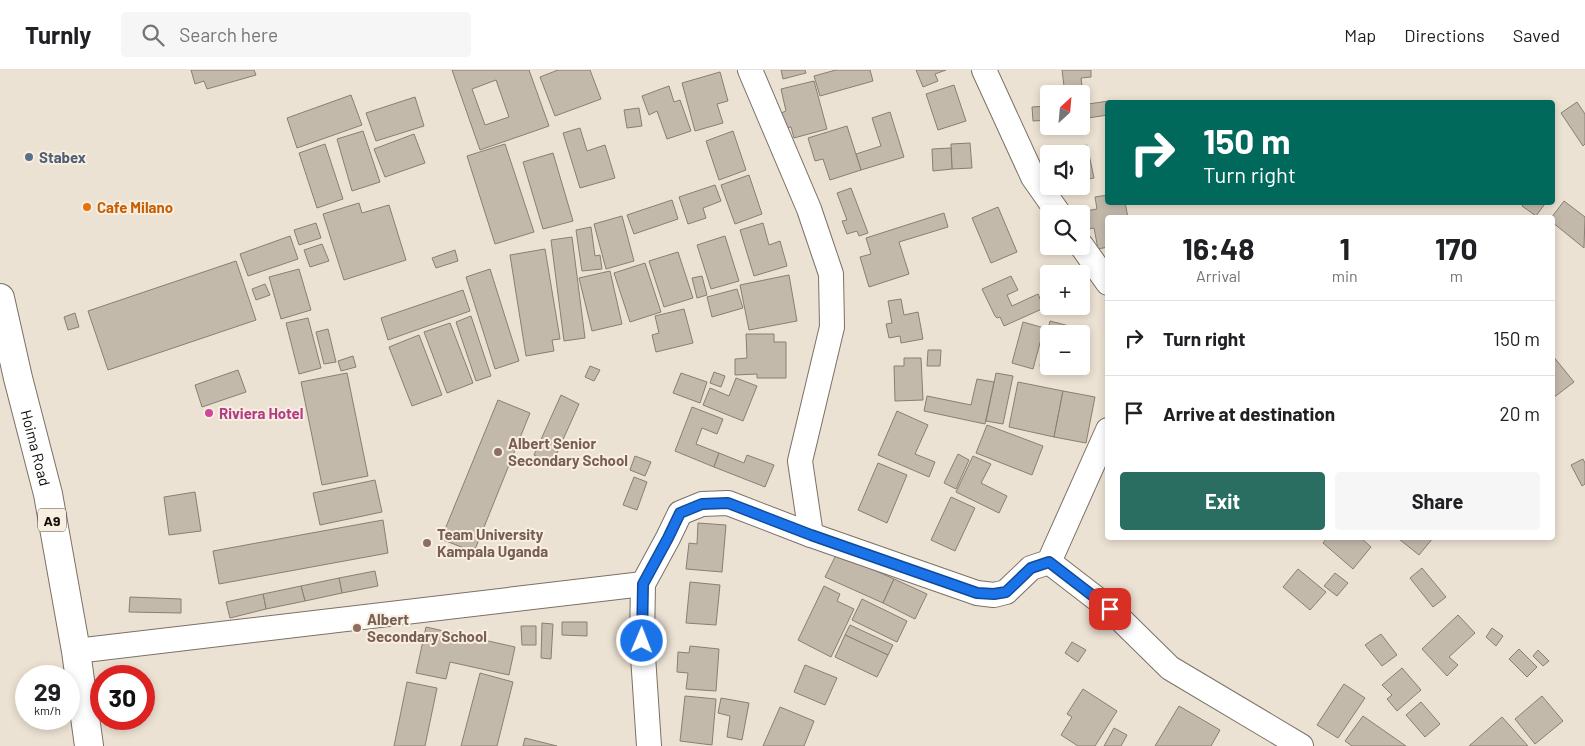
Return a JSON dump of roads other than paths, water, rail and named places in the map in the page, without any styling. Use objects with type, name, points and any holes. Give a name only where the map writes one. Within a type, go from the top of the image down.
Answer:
[{"type":"main road","name":"Hoima Road","points":[[0,298],[18,378],[48,494],[76,651],[89,746]]},
{"type":"street","points":[[750,70],[809,209],[831,274],[832,327],[800,461],[811,535]]},
{"type":"street","points":[[984,70],[1033,177],[1053,205]]},
{"type":"street","points":[[1089,255],[1105,279]]},
{"type":"street","points":[[649,746],[642,641],[643,584],[680,513],[702,504],[728,503],[811,535],[977,593],[994,594],[1006,592],[1031,568],[1049,562],[1105,437]]},
{"type":"street","points":[[1049,562],[1110,609],[1170,668],[1300,746]]},
{"type":"street","points":[[76,651],[643,584]]},
{"type":"place","name":"Stabex","points":[[29,157]]},
{"type":"place","name":"Cafe Milano","points":[[87,207]]},
{"type":"place","name":"Riviera Hotel","points":[[209,413]]},
{"type":"place","name":"Albert Senior Secondary School","points":[[498,452]]},
{"type":"place","name":"Team University Kampala Uganda","points":[[427,543]]},
{"type":"place","name":"Albert Secondary School","points":[[357,628]]}]
